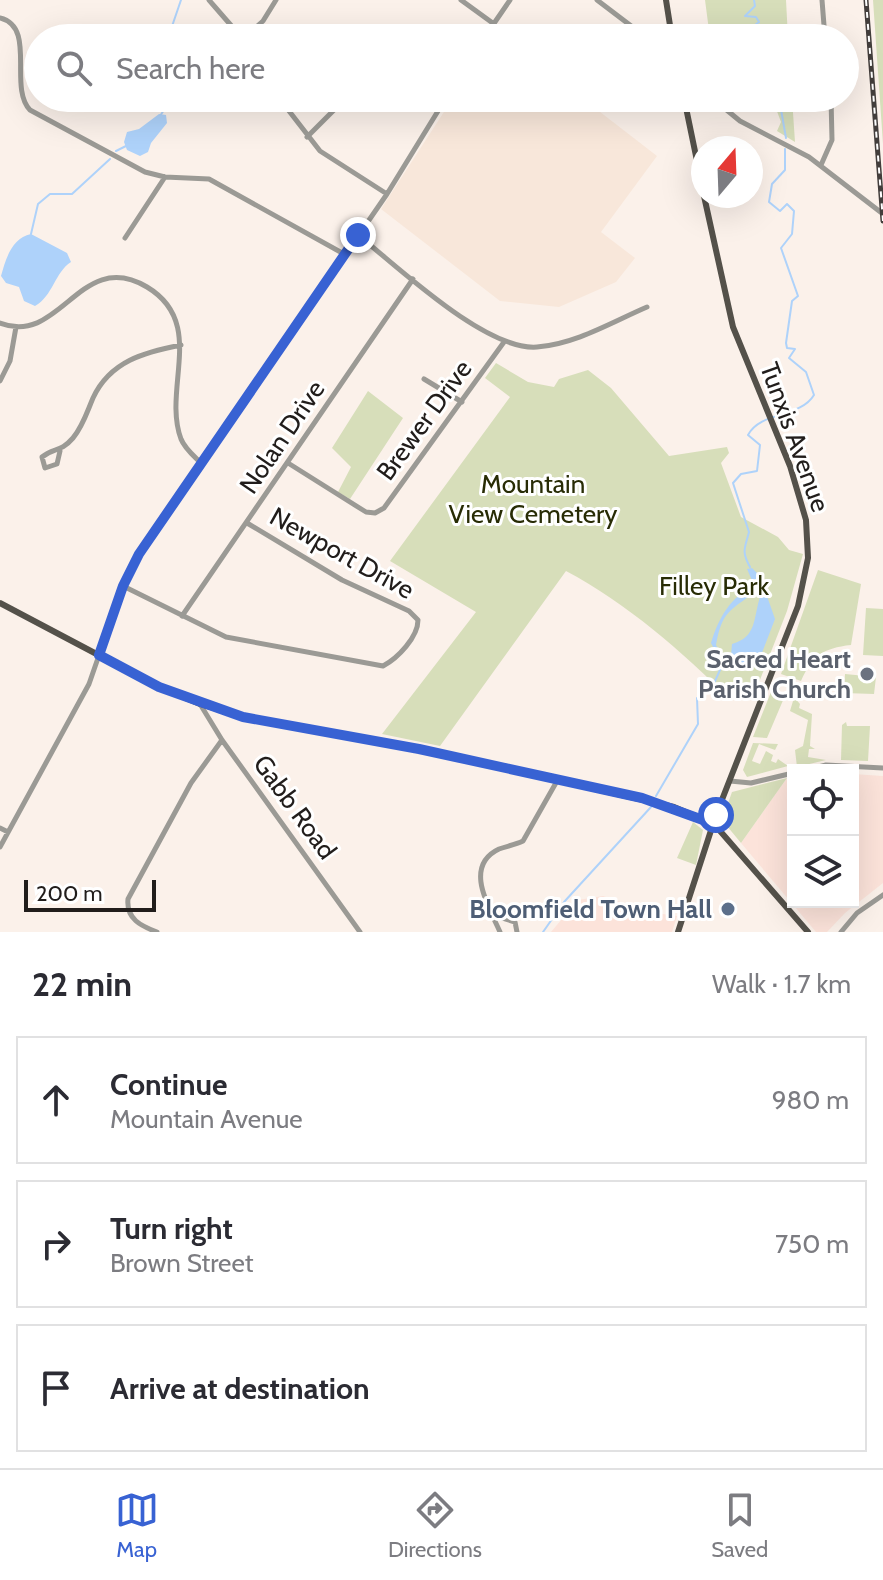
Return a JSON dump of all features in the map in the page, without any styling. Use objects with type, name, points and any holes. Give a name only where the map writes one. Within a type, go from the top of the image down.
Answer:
[{"type":"main road","points":[[666,0],[670,24]]},
{"type":"main road","points":[[687,112],[692,136]]},
{"type":"main road","name":"Tunxis Avenue","points":[[678,932],[714,824],[798,606],[808,558],[806,520],[770,418],[733,327],[707,208]]},
{"type":"main road","points":[[0,603],[200,704],[243,717],[419,749],[663,804],[714,824],[808,932]]},
{"type":"street","points":[[209,0],[230,24]]},
{"type":"street","points":[[259,24],[276,0]]},
{"type":"street","points":[[461,0],[494,24],[510,0]]},
{"type":"street","points":[[597,0],[629,24]]},
{"type":"street","points":[[822,0],[824,24]]},
{"type":"street","points":[[0,18],[12,23],[18,32],[20,93],[24,102]]},
{"type":"street","points":[[35,112],[145,172],[165,177],[209,179],[344,254]]},
{"type":"street","points":[[289,112],[307,137],[333,160],[387,194]]},
{"type":"street","points":[[307,137],[332,112]]},
{"type":"street","points":[[0,847],[77,707],[123,586],[139,554],[387,194],[437,112]]},
{"type":"street","points":[[729,112],[821,165],[883,214]]},
{"type":"street","points":[[821,165],[832,140],[831,112]]},
{"type":"street","points":[[125,238],[165,177]]},
{"type":"street","points":[[358,235],[481,330],[504,342],[534,347],[558,344],[647,307]]},
{"type":"street","name":"Nolan Drive","points":[[182,616],[413,279]]},
{"type":"street","points":[[0,323],[16,327],[43,323],[90,284],[126,280],[148,287],[167,305],[181,345],[180,432],[185,446],[201,463]]},
{"type":"street","points":[[0,381],[10,361],[16,327]]},
{"type":"street","name":"Brewer Drive","points":[[288,463],[366,512],[375,513],[384,508],[504,342]]},
{"type":"street","points":[[60,451],[75,435],[96,392],[111,372],[139,355],[181,345]]},
{"type":"street","points":[[424,379],[462,402]]},
{"type":"street","name":"Newport Drive","points":[[123,586],[226,637],[383,666],[393,660],[418,629],[418,620],[409,611],[342,580],[247,523]]},
{"type":"street","name":"Gabb Road","points":[[200,704],[222,740],[360,932]]},
{"type":"street","points":[[157,932],[141,926],[131,916],[128,899],[191,783],[222,740]]},
{"type":"street","points":[[859,767],[883,768]]},
{"type":"street","points":[[730,781],[751,783],[787,774]]},
{"type":"street","points":[[500,932],[480,883],[481,866],[498,850],[523,841],[557,781]]},
{"type":"street","points":[[0,828],[8,832]]},
{"type":"street","points":[[841,932],[857,913],[883,895]]},
{"type":"street","points":[[496,916],[515,922],[517,932]]},
{"type":"shaded area","points":[[444,112],[600,112],[657,156],[601,232],[635,258],[616,282],[559,307],[500,301],[381,209]]},
{"type":"shaded area","points":[[859,774],[883,776],[883,883],[859,902]]},
{"type":"shaded area","points":[[787,778],[787,898],[741,843]]},
{"type":"shaded area","points":[[603,896],[649,912],[677,916],[672,932],[551,932],[578,900]]},
{"type":"shaded area","points":[[796,908],[851,908],[827,932],[816,932]]},
{"type":"green space","points":[[705,0],[786,0],[787,24],[708,24]]},
{"type":"green space","points":[[873,0],[883,0],[883,144]]},
{"type":"green space","points":[[777,112],[793,112],[795,142],[777,131],[781,122]]},
{"type":"green space","points":[[496,363],[528,382],[554,387],[559,379],[588,370],[611,388],[669,456],[727,447],[729,453],[721,463],[741,517],[778,537],[789,550],[803,554],[787,611],[756,690],[738,681],[731,700],[653,630],[611,598],[566,571],[440,746],[382,734],[476,612],[390,561],[510,397],[485,378]]},
{"type":"green space","points":[[368,391],[403,418],[350,499],[338,492],[351,467],[332,448]]},
{"type":"green space","points":[[818,570],[861,584],[851,645],[833,648],[814,659],[801,681],[781,674]]},
{"type":"green space","points":[[866,608],[883,609],[883,656],[863,655]]},
{"type":"green space","points":[[845,674],[876,677],[874,694],[844,693]]},
{"type":"green space","points":[[773,687],[780,688],[778,694],[788,698],[792,695],[800,704],[799,708],[812,714],[810,746],[815,749],[809,749],[808,757],[826,760],[797,764],[795,750],[803,746],[808,720],[790,711],[793,701],[784,698],[767,738],[753,737]]},
{"type":"green space","points":[[846,722],[847,726],[870,726],[868,761],[841,760],[842,725]]},
{"type":"green space","points":[[753,743],[778,744],[775,750],[759,744],[752,761],[760,764],[766,751],[773,755],[771,761],[776,763],[778,759],[787,765],[747,777],[743,770]]},
{"type":"green space","points":[[787,778],[741,843],[722,820],[732,792]]},
{"type":"green space","points":[[693,822],[703,830],[696,865],[677,858]]},
{"type":"water","points":[[159,114],[166,115],[167,123],[151,143],[148,152],[140,156],[127,150],[124,142],[127,132],[139,129]]},
{"type":"water","points":[[31,234],[67,253],[71,262],[35,306],[24,301],[19,287],[6,283],[1,276],[14,244]]},
{"type":"water","points":[[752,568],[760,576],[775,619],[760,658],[744,667],[738,666],[733,658],[720,661],[711,643],[726,609],[754,585],[747,569]],"holes":[[[754,593],[760,597],[750,632],[732,644],[731,655],[723,658],[716,645],[724,619]]]},
{"type":"waterway","points":[[173,24],[181,0]]},
{"type":"waterway","points":[[754,0],[755,6],[745,16],[756,17],[759,22],[756,24]]},
{"type":"waterway","points":[[160,116],[163,112]]},
{"type":"waterway","points":[[781,112],[786,138]]},
{"type":"waterway","points":[[116,151],[126,146]]},
{"type":"waterway","points":[[750,567],[745,553],[749,532],[733,483],[741,474],[757,471],[760,445],[748,435],[762,422],[800,408],[814,395],[806,372],[789,358],[795,349],[787,348],[786,343],[792,301],[798,296],[781,248],[792,234],[794,211],[787,204],[780,211],[769,202],[772,184],[785,170],[785,149]]},
{"type":"waterway","points":[[31,234],[38,204],[50,194],[72,194],[110,159]]},
{"type":"waterway","points":[[656,796],[698,724],[697,698],[711,690],[724,661]]},
{"type":"waterway","points":[[543,932],[564,902],[651,807]]},
{"type":"railway","points":[[866,0],[883,221]]},
{"type":"place","name":"Sacred Heart Parish Church","points":[[867,674]]},
{"type":"place","name":"Bloomfield Town Hall","points":[[728,909]]},
{"type":"route","points":[[358,235],[139,554],[123,586],[99,655],[159,687],[243,717],[419,749],[642,798],[674,807],[714,824],[716,815]]},
{"type":"park label","name":"Mountain View Cemetery","points":[[533,499]]},
{"type":"park label","name":"Filley Park","points":[[714,586]]}]
